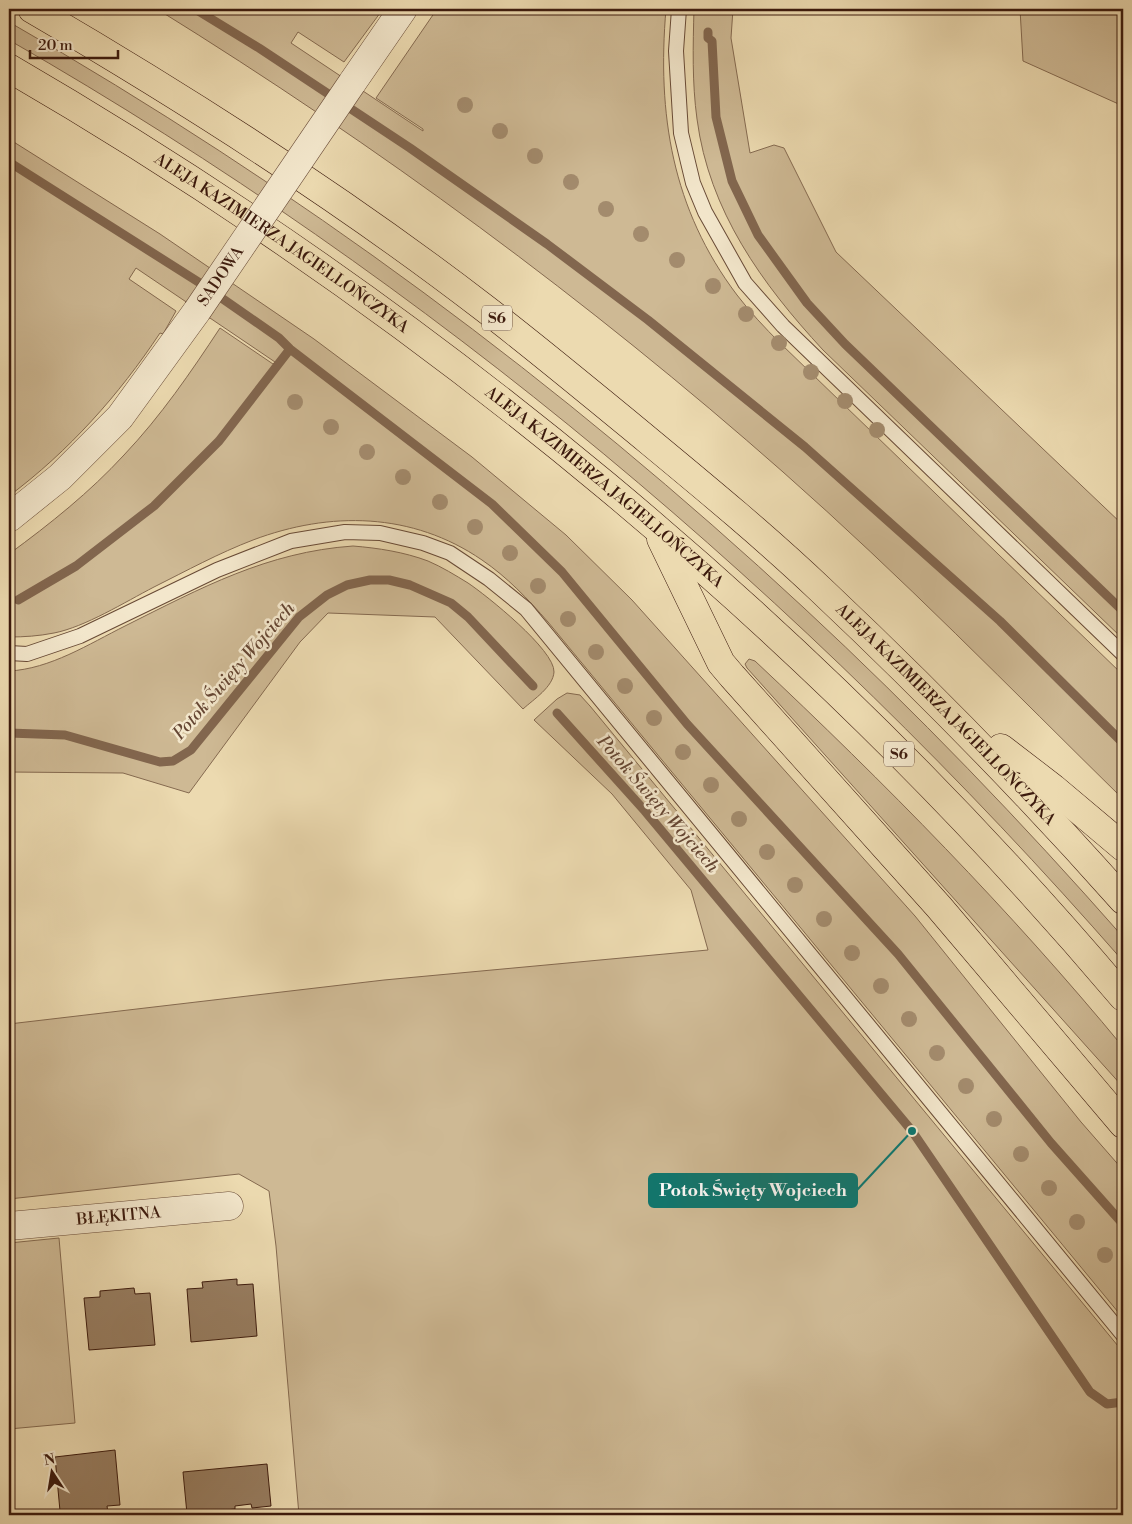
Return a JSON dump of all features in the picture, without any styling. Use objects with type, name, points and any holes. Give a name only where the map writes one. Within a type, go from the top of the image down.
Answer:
[{"type":"highway","name":"ALEJA KAZIMIERZA JAGIELLOŃCZYKA","points":[[32,9],[101,49],[243,138],[335,200],[481,305],[707,489],[819,588],[918,685],[1022,789],[1123,900]]},
{"type":"highway","name":"ALEJA KAZIMIERZA JAGIELLOŃCZYKA","points":[[9,68],[106,125],[186,176],[315,264],[448,360],[576,460],[746,608],[864,719],[1018,878],[1123,997]]},
{"type":"highway","points":[[656,529],[721,663],[939,907],[1123,1124]]},
{"type":"highway","points":[[918,685],[1053,788],[1123,847]]},
{"type":"street","name":"SADOWA","points":[[9,518],[60,477],[120,417],[197,311],[403,9]]},
{"type":"street","name":"BŁĘKITNA","points":[[9,1226],[229,1206]]},
{"type":"lane","points":[[679,9],[676,51],[681,133],[693,183],[705,212],[745,284],[783,326],[1123,654]]},
{"type":"lane","points":[[9,653],[27,654],[80,636],[217,570],[291,541],[345,532],[380,533],[423,542],[450,553],[489,579],[526,609],[1123,1335]]},
{"type":"shaded area","points":[[157,9],[383,9],[344,62],[298,32],[291,43],[423,131],[423,129],[376,98],[437,9],[666,9],[664,86],[667,123],[674,159],[684,194],[697,229],[715,262],[737,295],[774,337],[1123,675],[1123,799],[955,633],[827,511],[709,408],[634,346],[480,227],[401,170],[321,115]]},
{"type":"shaded area","points":[[694,9],[733,9],[731,38],[750,153],[774,145],[784,148],[836,252],[1123,525],[1123,639],[823,350],[779,299],[759,272],[726,215],[713,185],[703,153],[694,92]]},
{"type":"shaded area","points":[[1020,9],[1123,9],[1123,106],[1023,61]]},
{"type":"shaded area","points":[[9,22],[115,85],[220,151],[322,220],[423,292],[522,367],[618,445],[712,525],[804,608],[968,768],[1123,937],[1123,961],[1001,827],[873,697],[741,573],[604,454],[462,341],[315,234],[164,134],[9,40]]},
{"type":"shaded area","points":[[9,139],[160,234],[314,339],[472,457],[566,535],[632,600],[915,916],[1081,1122],[1123,1170],[1123,1318],[548,622],[517,589],[482,560],[455,544],[428,533],[399,525],[370,521],[311,524],[253,540],[203,562],[105,613],[66,630],[32,636],[9,637],[9,554],[69,507],[124,455],[163,409],[220,328],[273,364],[275,362],[136,268],[129,279],[176,311],[163,334],[160,333],[128,378],[92,421],[31,479],[9,496]]},
{"type":"shaded area","points":[[353,546],[410,555],[428,561],[468,583],[518,624],[544,651],[551,662],[554,672],[547,688],[523,709],[435,617],[328,613],[300,642],[189,793],[123,773],[9,772],[9,671],[39,666],[54,661],[181,598],[235,574],[292,556]]},
{"type":"shaded area","points":[[749,659],[755,661],[804,707],[899,801],[991,897],[1080,996],[1123,1047],[1123,1087],[747,668],[745,664]]},
{"type":"shaded area","points":[[567,693],[580,695],[590,706],[1123,1352],[1123,1515],[299,1515],[276,1246],[269,1191],[239,1174],[9,1199],[9,1024],[384,980],[708,950],[691,890],[612,794],[534,720],[557,699]]},
{"type":"shaded area","points":[[59,1238],[75,1423],[9,1429],[9,1243]]},
{"type":"building","points":[[237,1279],[237,1285],[253,1284],[257,1336],[191,1342],[187,1289],[203,1288],[202,1282]]},
{"type":"building","points":[[134,1288],[135,1294],[150,1293],[155,1345],[89,1350],[84,1298],[100,1297],[100,1291]]},
{"type":"building","points":[[115,1450],[120,1505],[107,1506],[108,1513],[74,1515],[73,1510],[60,1511],[55,1457]]},
{"type":"building","points":[[267,1464],[271,1506],[252,1508],[251,1504],[235,1506],[235,1509],[187,1514],[183,1472]]},
{"type":"waterway","points":[[195,9],[259,48],[410,148],[547,244],[648,320],[805,447],[1000,621],[1123,743]]},
{"type":"waterway","points":[[708,32],[708,38],[712,41],[716,117],[732,181],[758,235],[807,303],[845,344],[1123,611]]},
{"type":"waterway","points":[[9,162],[200,283],[279,338],[290,349],[492,504],[562,572],[687,724],[898,954],[1051,1143],[1123,1224]]},
{"type":"waterway","points":[[18,600],[76,566],[154,506],[219,441],[290,349]]},
{"type":"waterway","name":"Potok Święty Wojciech","points":[[9,733],[65,735],[160,762],[173,761],[191,750],[299,617],[327,595],[347,585],[370,580],[389,580],[410,585],[451,603],[468,617],[533,686]]},
{"type":"waterway","name":"Potok Święty Wojciech","points":[[557,713],[645,811],[912,1131],[1090,1392],[1107,1404],[1123,1402]]},
{"type":"place","name":"Potok Święty Wojciech","points":[[912,1131]]}]
